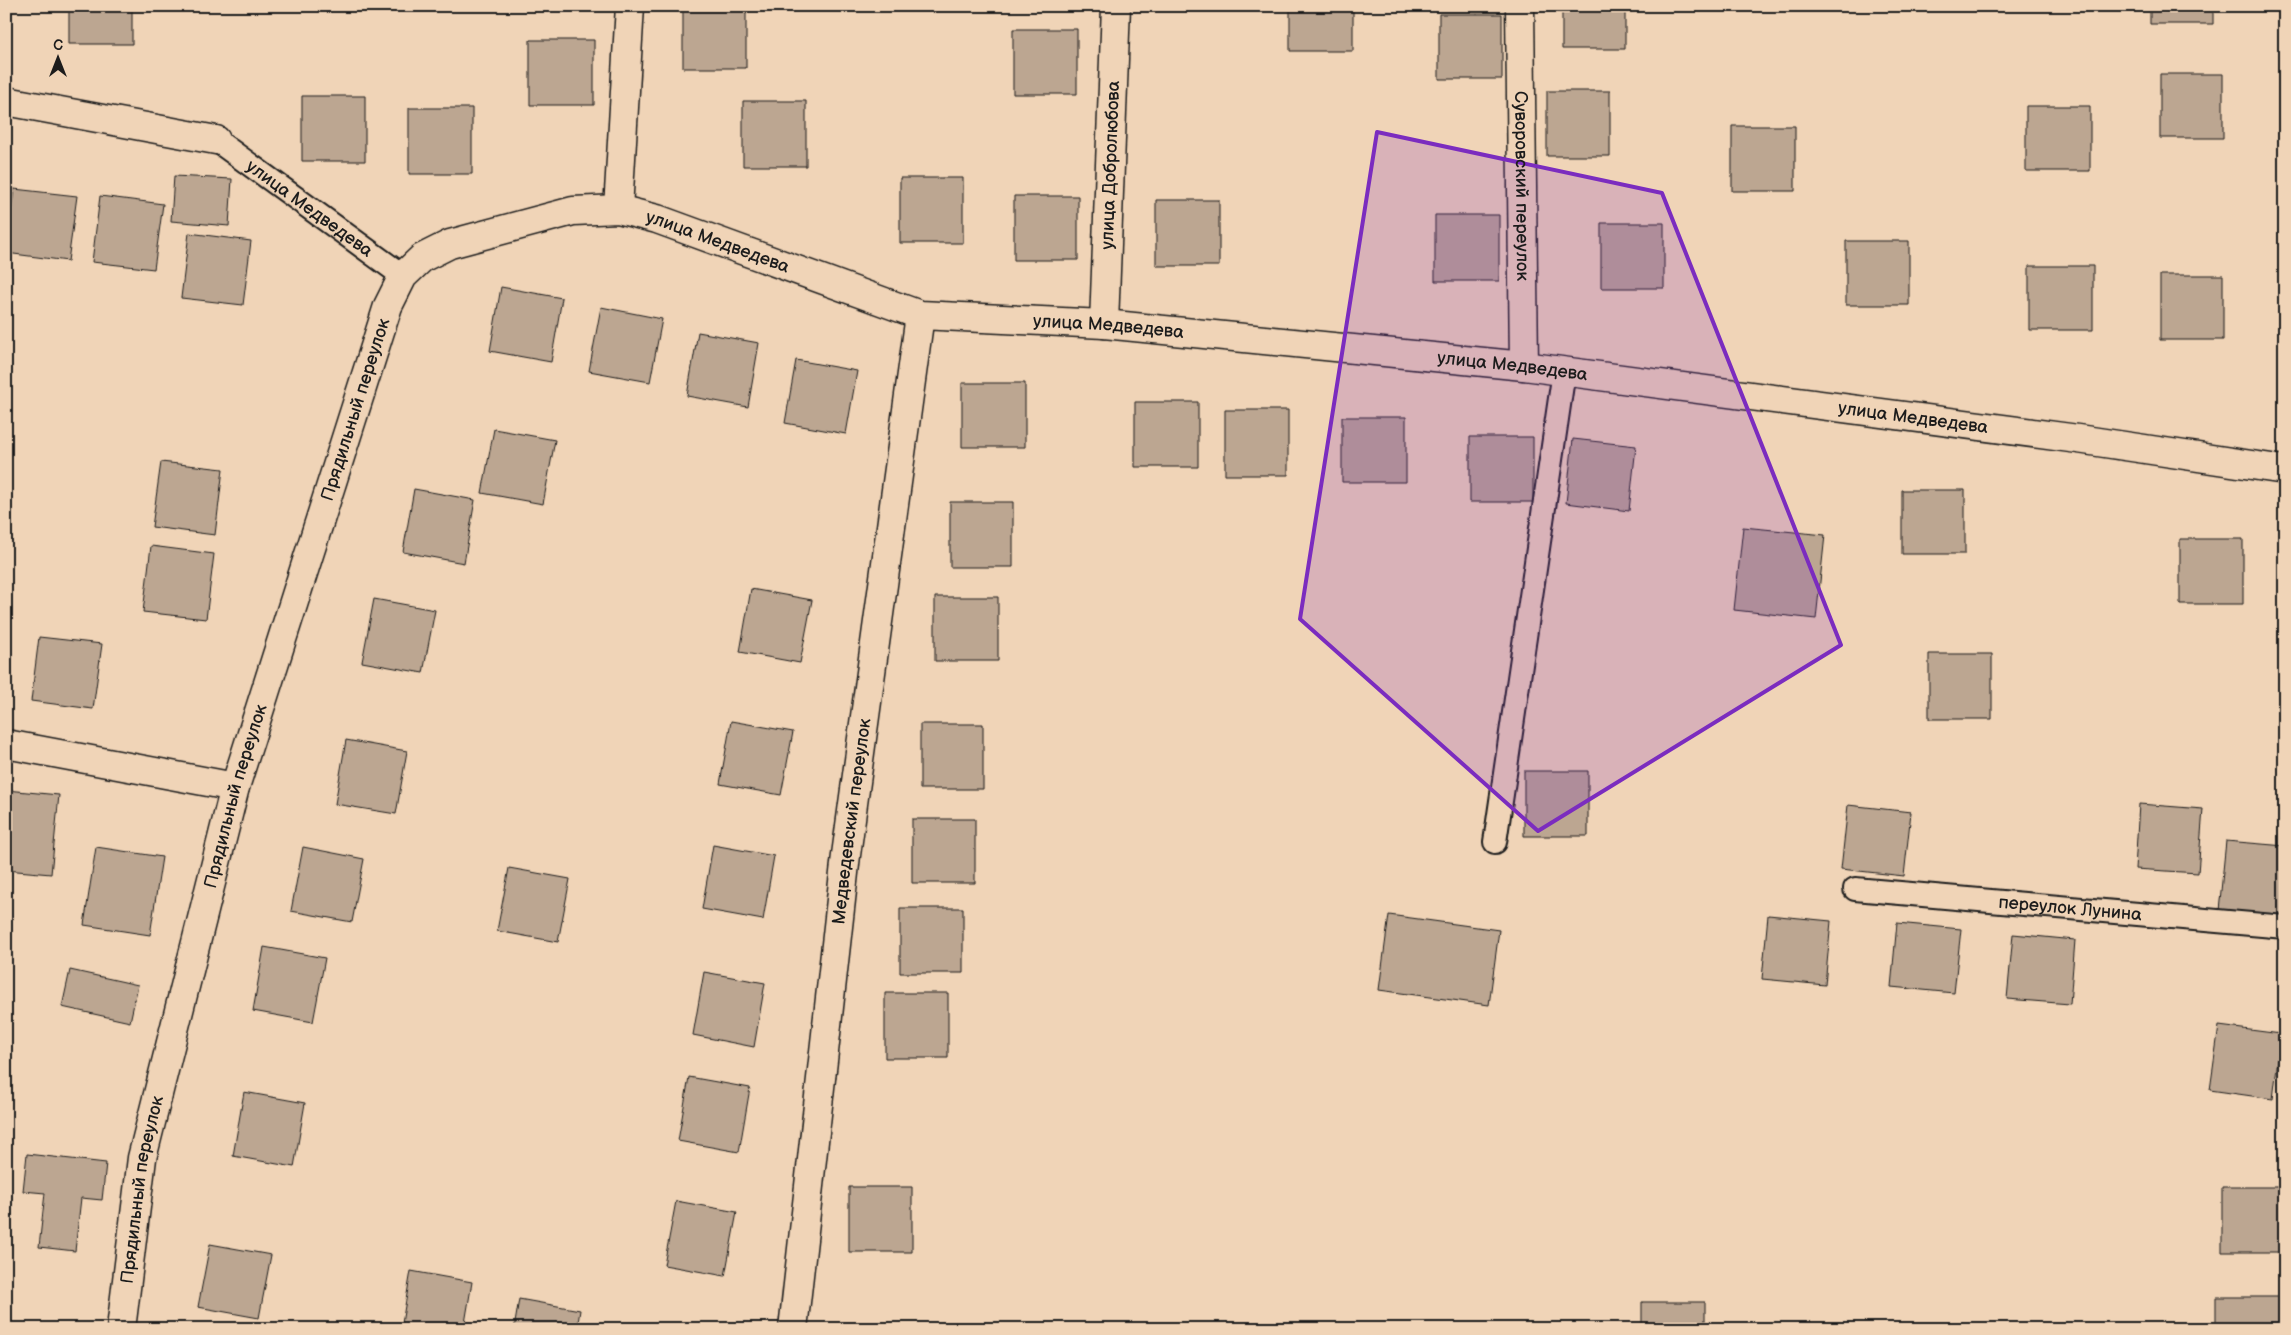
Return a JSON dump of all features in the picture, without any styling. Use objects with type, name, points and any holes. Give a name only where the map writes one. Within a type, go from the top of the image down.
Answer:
[{"type":"street","points":[[618,209],[630,6]]},
{"type":"street","name":"улица Добролюбова","points":[[1104,324],[1116,6]]},
{"type":"street","name":"Суворовский переулок","points":[[1520,6],[1524,366]]},
{"type":"street","name":"улица Медведева","points":[[6,101],[216,140]]},
{"type":"street","name":"улица Медведева","points":[[403,276],[422,258],[450,244],[573,212],[618,209],[657,219],[920,315],[1104,324],[1524,366],[2068,437],[2285,470]]},
{"type":"street","name":"Прядильный переулок","points":[[122,1329],[142,1158],[235,787],[388,306],[403,276]]},
{"type":"street","name":"Медведевский переулок","points":[[792,1329],[846,855],[920,315]]},
{"type":"street","points":[[6,744],[235,787]]},
{"type":"lane","name":"улица Медведева","points":[[216,140],[403,276]]},
{"type":"lane","points":[[1495,842],[1564,371]]},
{"type":"lane","name":"переулок Лунина","points":[[1855,889],[2285,927]]},
{"type":"highlighted area","points":[[1377,132],[1662,193],[1841,645],[1538,831],[1300,619]]},
{"type":"building","points":[[69,6],[132,6],[132,44],[69,44]]},
{"type":"building","points":[[683,6],[746,6],[746,68],[683,68]]},
{"type":"building","points":[[1290,6],[1353,6],[1353,51],[1290,51]]},
{"type":"building","points":[[1562,6],[1625,6],[1625,49],[1562,49]]},
{"type":"building","points":[[2150,6],[2213,6],[2213,24],[2150,24]]},
{"type":"building","points":[[1439,14],[1502,14],[1502,79],[1439,79]]},
{"type":"building","points":[[1013,29],[1077,29],[1077,94],[1013,94]]},
{"type":"building","points":[[530,40],[594,40],[594,105],[530,105]]},
{"type":"building","points":[[2160,74],[2223,74],[2223,138],[2160,138]]},
{"type":"building","points":[[1547,91],[1610,91],[1610,156],[1547,156]]},
{"type":"building","points":[[302,96],[365,96],[365,161],[302,161]]},
{"type":"building","points":[[743,101],[806,101],[806,166],[743,166]]},
{"type":"building","points":[[2026,106],[2090,106],[2090,171],[2026,171]]},
{"type":"building","points":[[409,108],[472,108],[472,174],[409,174]]},
{"type":"building","points":[[1732,126],[1795,126],[1795,191],[1732,191]]},
{"type":"building","points":[[174,176],[232,179],[229,226],[171,221]]},
{"type":"building","points":[[900,178],[963,178],[963,243],[900,243]]},
{"type":"building","points":[[14,189],[77,196],[68,261],[6,253]]},
{"type":"building","points":[[100,196],[163,204],[154,269],[92,262]]},
{"type":"building","points":[[1014,196],[1078,196],[1078,260],[1014,260]]},
{"type":"building","points":[[1156,200],[1219,200],[1219,266],[1156,266]]},
{"type":"building","points":[[1435,215],[1499,215],[1499,281],[1435,281]]},
{"type":"building","points":[[1601,223],[1664,223],[1664,288],[1601,288]]},
{"type":"building","points":[[189,233],[251,241],[243,305],[181,298]]},
{"type":"building","points":[[1846,241],[1909,241],[1909,305],[1846,305]]},
{"type":"building","points":[[2029,266],[2093,266],[2093,330],[2029,330]]},
{"type":"building","points":[[2160,275],[2223,275],[2223,340],[2160,340]]},
{"type":"building","points":[[501,287],[562,298],[551,362],[490,351]]},
{"type":"building","points":[[601,307],[662,319],[650,382],[589,371]]},
{"type":"building","points":[[698,332],[759,343],[748,407],[687,396]]},
{"type":"building","points":[[796,360],[857,371],[846,434],[785,423]]},
{"type":"building","points":[[962,383],[1025,383],[1025,447],[962,447]]},
{"type":"building","points":[[1135,402],[1198,402],[1198,467],[1135,467]]},
{"type":"building","points":[[1225,410],[1288,410],[1288,475],[1225,475]]},
{"type":"building","points":[[1342,417],[1406,417],[1406,482],[1342,482]]},
{"type":"building","points":[[494,429],[555,440],[543,504],[482,493]]},
{"type":"building","points":[[1470,437],[1533,437],[1533,502],[1470,502]]},
{"type":"building","points":[[1573,439],[1636,446],[1629,511],[1566,503]]},
{"type":"building","points":[[161,462],[223,469],[215,535],[152,527]]},
{"type":"building","points":[[414,489],[475,500],[464,563],[403,552]]},
{"type":"building","points":[[1902,490],[1965,490],[1965,554],[1902,554]]},
{"type":"building","points":[[950,502],[1013,502],[1013,567],[950,567]]},
{"type":"building","points":[[1743,527],[1825,535],[1816,619],[1734,610]]},
{"type":"building","points":[[2180,539],[2243,539],[2243,604],[2180,604]]},
{"type":"building","points":[[151,546],[214,554],[206,619],[143,612]]},
{"type":"building","points":[[751,589],[812,600],[800,663],[740,652]]},
{"type":"building","points":[[935,597],[998,597],[998,661],[935,661]]},
{"type":"building","points":[[374,599],[435,610],[423,673],[362,662]]},
{"type":"building","points":[[39,637],[102,644],[93,709],[31,701]]},
{"type":"building","points":[[1929,654],[1992,654],[1992,719],[1929,719]]},
{"type":"building","points":[[731,721],[793,732],[781,795],[720,784]]},
{"type":"building","points":[[920,724],[983,724],[983,789],[920,789]]},
{"type":"building","points":[[346,740],[407,751],[396,814],[335,804]]},
{"type":"building","points":[[1524,771],[1588,771],[1588,836],[1524,836]]},
{"type":"building","points":[[6,790],[59,795],[51,874],[6,870]]},
{"type":"building","points":[[2139,804],[2203,809],[2198,873],[2135,869]]},
{"type":"building","points":[[1848,805],[1911,812],[1904,876],[1841,869]]},
{"type":"building","points":[[912,819],[975,819],[975,883],[912,883]]},
{"type":"building","points":[[2226,841],[2285,846],[2284,917],[2219,911]]},
{"type":"building","points":[[713,845],[774,856],[763,920],[702,909]]},
{"type":"building","points":[[96,847],[162,857],[150,935],[84,925]]},
{"type":"building","points":[[303,847],[364,859],[352,922],[291,911]]},
{"type":"building","points":[[509,868],[570,879],[558,942],[497,931]]},
{"type":"building","points":[[900,908],[963,908],[963,973],[900,973]]},
{"type":"building","points":[[1389,915],[1499,930],[1489,1005],[1379,990]]},
{"type":"building","points":[[1768,915],[1831,921],[1825,985],[1762,979]]},
{"type":"building","points":[[1897,923],[1961,929],[1954,993],[1891,987]]},
{"type":"building","points":[[2013,934],[2075,940],[2070,1004],[2007,999]]},
{"type":"building","points":[[264,947],[325,958],[313,1022],[253,1011]]},
{"type":"building","points":[[70,970],[138,985],[130,1022],[62,1007]]},
{"type":"building","points":[[704,972],[765,983],[754,1047],[693,1035]]},
{"type":"building","points":[[885,993],[948,993],[948,1058],[885,1058]]},
{"type":"building","points":[[2219,1026],[2281,1034],[2273,1099],[2210,1090]]},
{"type":"building","points":[[689,1077],[750,1088],[739,1152],[678,1141]]},
{"type":"building","points":[[244,1092],[305,1103],[294,1167],[233,1156]]},
{"type":"building","points":[[27,1154],[106,1163],[102,1200],[81,1198],[75,1251],[39,1247],[45,1193],[23,1191]]},
{"type":"building","points":[[849,1187],[912,1187],[912,1252],[849,1252]]},
{"type":"building","points":[[2222,1187],[2285,1187],[2285,1252],[2222,1252]]},
{"type":"building","points":[[676,1201],[737,1212],[725,1276],[664,1265]]},
{"type":"building","points":[[210,1244],[271,1255],[259,1318],[198,1307]]},
{"type":"building","points":[[411,1271],[472,1282],[464,1329],[401,1329]]},
{"type":"building","points":[[2216,1297],[2279,1297],[2279,1329],[2216,1329]]},
{"type":"building","points":[[519,1299],[580,1310],[577,1329],[514,1329]]},
{"type":"building","points":[[1642,1302],[1705,1302],[1705,1329],[1642,1329]]}]
